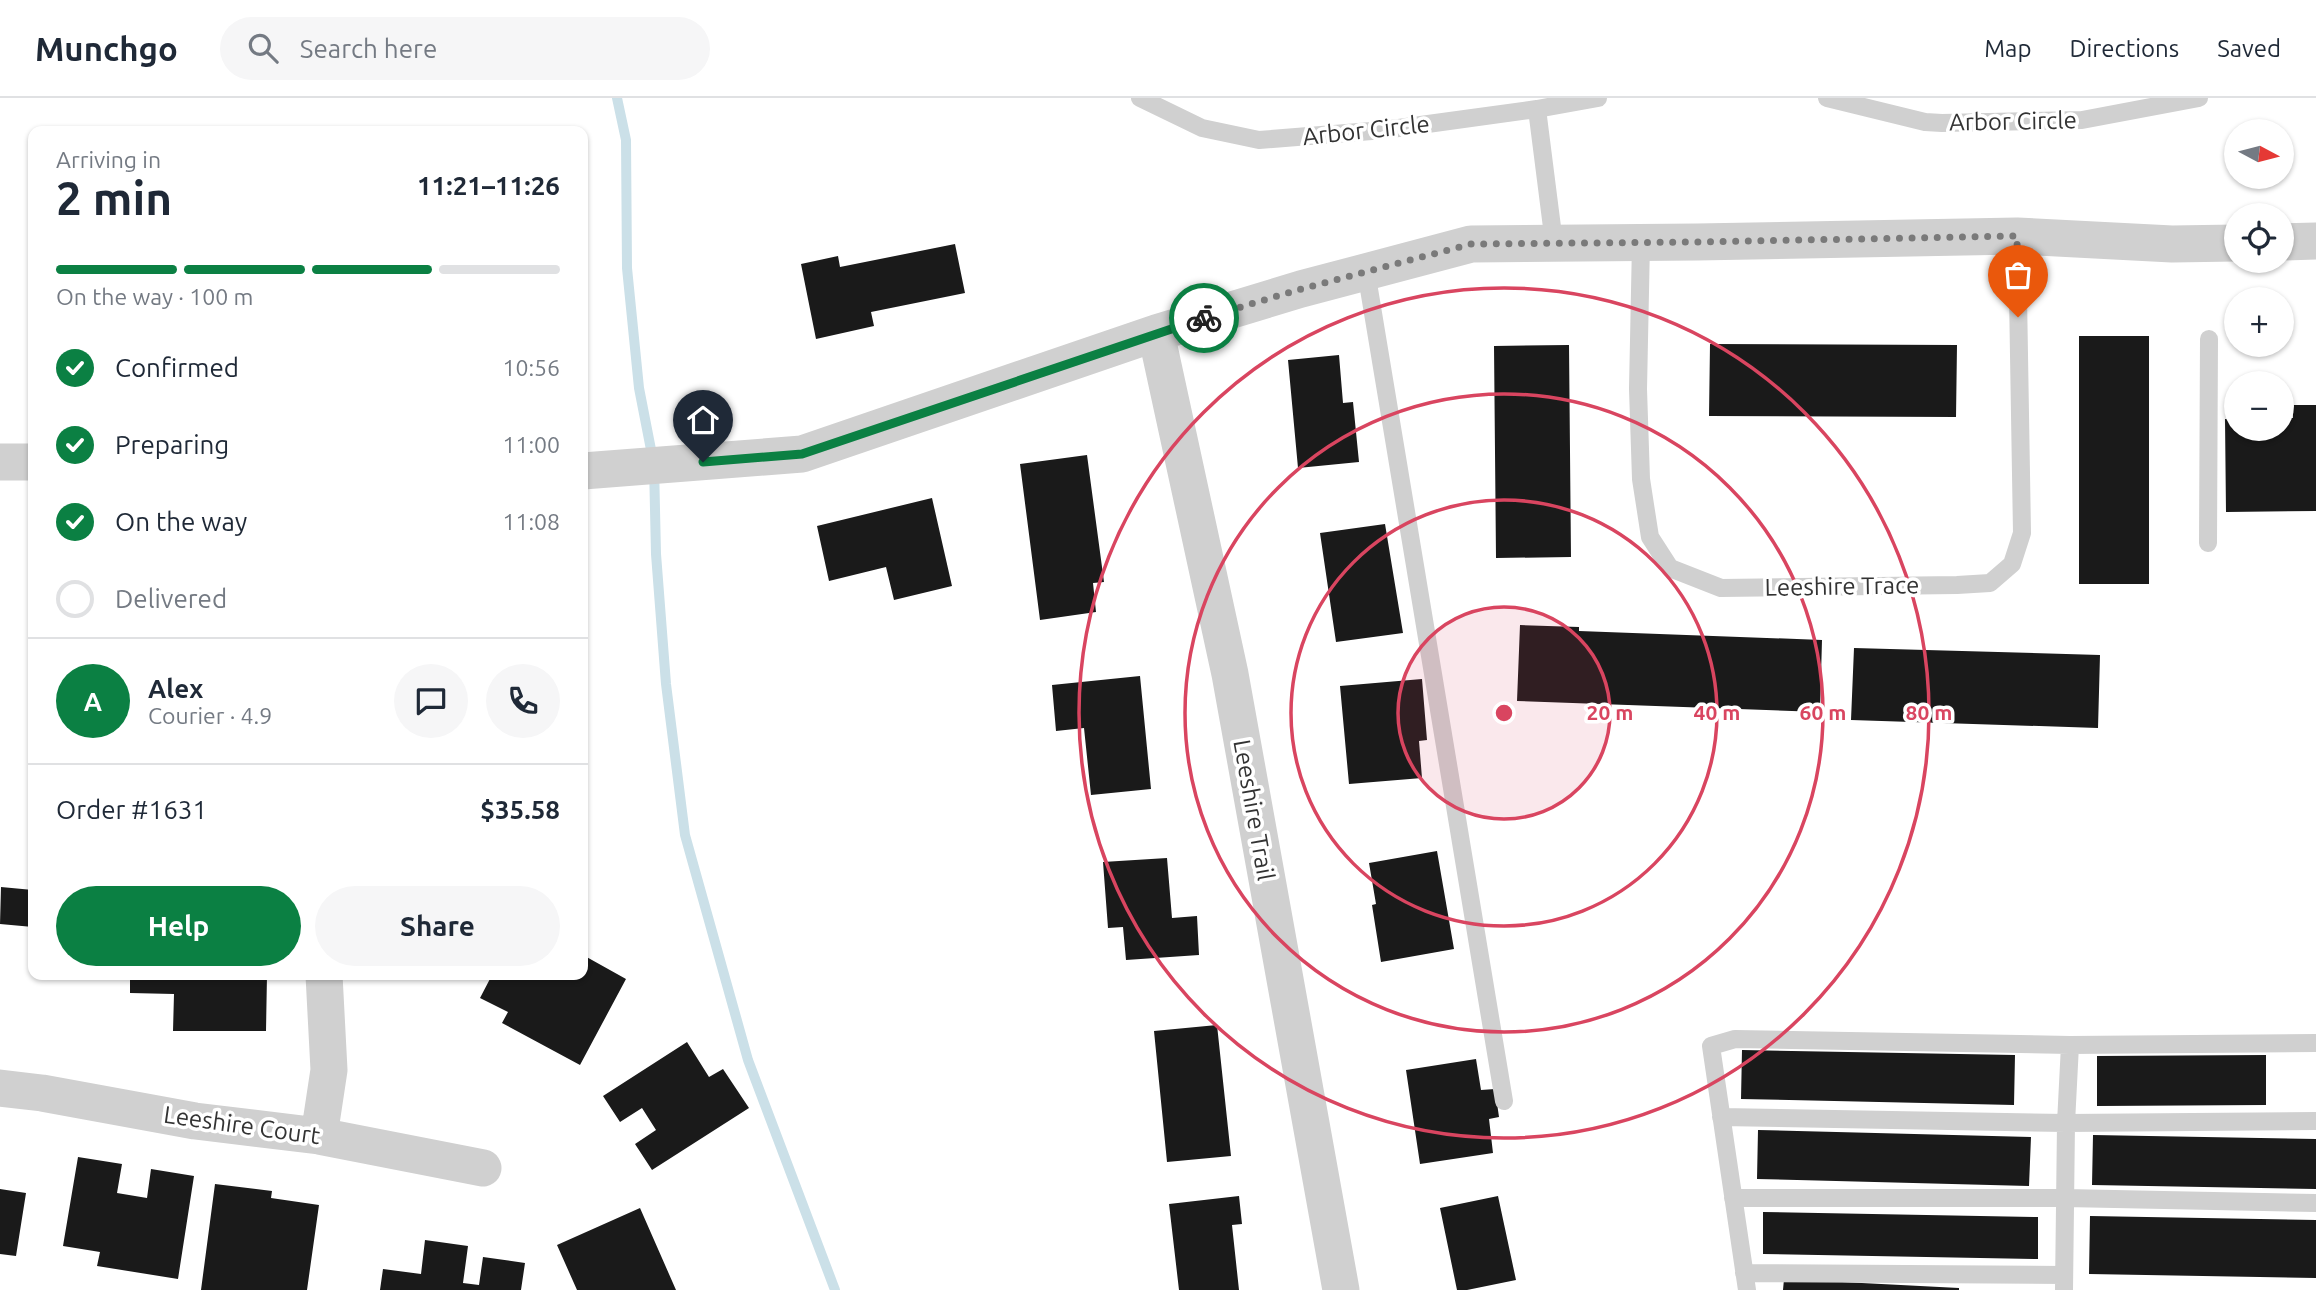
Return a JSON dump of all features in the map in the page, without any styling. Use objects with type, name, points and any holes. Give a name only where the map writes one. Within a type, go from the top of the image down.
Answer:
[{"type":"street","points":[[588,471],[802,454],[1156,333],[1301,289],[1471,244],[2017,236],[2172,244],[2224,243]]},
{"type":"street","points":[[2294,242],[2316,241]]},
{"type":"street","name":"Leeshire Trail","points":[[1156,333],[1230,674],[1341,1290]]},
{"type":"street","points":[[0,461],[28,462]]},
{"type":"street","points":[[319,1136],[329,1070],[324,980]]},
{"type":"street","name":"Leeshire Court","points":[[0,1088],[195,1121],[319,1136],[484,1168]]},
{"type":"lane","name":"Arbor Circle","points":[[1140,98],[1202,128],[1259,140],[1384,130],[1537,110],[1598,98]]},
{"type":"lane","name":"Arbor Circle","points":[[1827,98],[1925,121],[1942,122],[2082,120],[2200,98]]},
{"type":"lane","points":[[1537,110],[1554,243]]},
{"type":"lane","name":"Leeshire Trace","points":[[1641,243],[1638,390],[1641,479],[1650,537],[1670,568],[1721,588],[1957,585],[1990,583],[2012,564],[2022,533],[2017,236]]},
{"type":"lane","points":[[1366,271],[1504,1101]]},
{"type":"lane","points":[[2208,543],[2209,339]]},
{"type":"lane","points":[[2070,1045],[2064,1282],[1746,1281],[1711,1046],[1735,1039],[2070,1045],[2316,1043]]},
{"type":"lane","points":[[1721,1117],[2066,1122],[2316,1121]]},
{"type":"lane","points":[[1733,1198],[2065,1198],[2316,1203]]},
{"type":"building","points":[[955,244],[965,293],[871,312],[874,326],[816,339],[801,264],[838,256],[840,267]]},
{"type":"building","points":[[2079,336],[2149,336],[2149,584],[2079,584]]},
{"type":"building","points":[[1710,344],[1957,345],[1956,417],[1709,416]]},
{"type":"building","points":[[1569,345],[1571,557],[1496,558],[1494,346]]},
{"type":"building","points":[[1339,355],[1343,403],[1353,402],[1359,462],[1298,468],[1288,360]]},
{"type":"building","points":[[2294,405],[2316,405],[2316,511],[2226,512],[2225,441],[2294,441]]},
{"type":"building","points":[[1087,455],[1104,582],[1093,583],[1096,612],[1040,620],[1020,464]]},
{"type":"building","points":[[932,498],[952,586],[894,600],[886,567],[829,581],[817,526]]},
{"type":"building","points":[[1385,524],[1403,633],[1336,642],[1320,533]]},
{"type":"building","points":[[1520,625],[1579,627],[1579,631],[1822,640],[1820,712],[1517,701]]},
{"type":"building","points":[[1854,648],[2100,655],[2098,728],[1851,720]]},
{"type":"building","points":[[1140,676],[1151,789],[1091,795],[1084,728],[1056,731],[1052,685]]},
{"type":"building","points":[[1422,679],[1427,740],[1419,741],[1422,778],[1349,784],[1340,686]]},
{"type":"building","points":[[1437,851],[1454,949],[1381,962],[1369,863]]},
{"type":"building","points":[[1167,858],[1172,918],[1197,916],[1199,955],[1126,960],[1123,927],[1108,928],[1103,862]]},
{"type":"building","points":[[1,887],[28,890],[28,927],[0,924]]},
{"type":"building","points":[[588,958],[626,979],[580,1065],[502,1023],[508,1012],[480,998],[489,980],[588,980]]},
{"type":"building","points":[[130,980],[267,980],[266,1031],[173,1031],[174,994],[130,993]]},
{"type":"building","points":[[1217,1025],[1231,1156],[1167,1162],[1154,1031]]},
{"type":"building","points":[[687,1042],[709,1077],[723,1069],[749,1108],[652,1170],[635,1144],[656,1130],[642,1108],[620,1122],[603,1096]]},
{"type":"building","points":[[1742,1050],[2015,1055],[2014,1105],[1741,1099]]},
{"type":"building","points":[[2266,1055],[2266,1105],[2097,1106],[2097,1056]]},
{"type":"building","points":[[1476,1059],[1481,1090],[1495,1089],[1499,1117],[1489,1119],[1493,1153],[1420,1164],[1406,1070]]},
{"type":"building","points":[[1758,1130],[2031,1137],[2029,1186],[1757,1179]]},
{"type":"building","points":[[2093,1135],[2316,1139],[2316,1189],[2092,1185]]},
{"type":"building","points":[[78,1157],[122,1164],[117,1193],[147,1198],[151,1169],[194,1176],[178,1279],[97,1266],[100,1252],[63,1246]]},
{"type":"building","points":[[215,1184],[272,1191],[271,1198],[319,1205],[307,1290],[201,1290]]},
{"type":"building","points":[[0,1189],[26,1193],[16,1256],[0,1254]]},
{"type":"building","points":[[1239,1196],[1242,1224],[1232,1225],[1239,1290],[1179,1290],[1169,1204]]},
{"type":"building","points":[[1498,1196],[1516,1280],[1457,1290],[1440,1208]]},
{"type":"building","points":[[640,1208],[676,1290],[577,1290],[557,1245]]},
{"type":"building","points":[[1763,1212],[2038,1217],[2038,1259],[1763,1254]]},
{"type":"building","points":[[2090,1216],[2316,1220],[2316,1278],[2089,1274]]},
{"type":"building","points":[[425,1240],[468,1246],[463,1283],[479,1285],[483,1257],[525,1263],[521,1290],[380,1290],[383,1269],[421,1274]]},
{"type":"building","points":[[1784,1279],[1959,1288],[1959,1290],[1783,1290]]},
{"type":"waterway","points":[[617,98],[626,140],[627,268],[639,388],[654,465],[656,554],[666,684],[685,835],[748,1060],[835,1290]]},
{"type":"way so far","points":[[1204,318],[1471,244],[2017,236],[2018,317]]},
{"type":"route","points":[[703,462],[802,454],[1204,318]]}]
